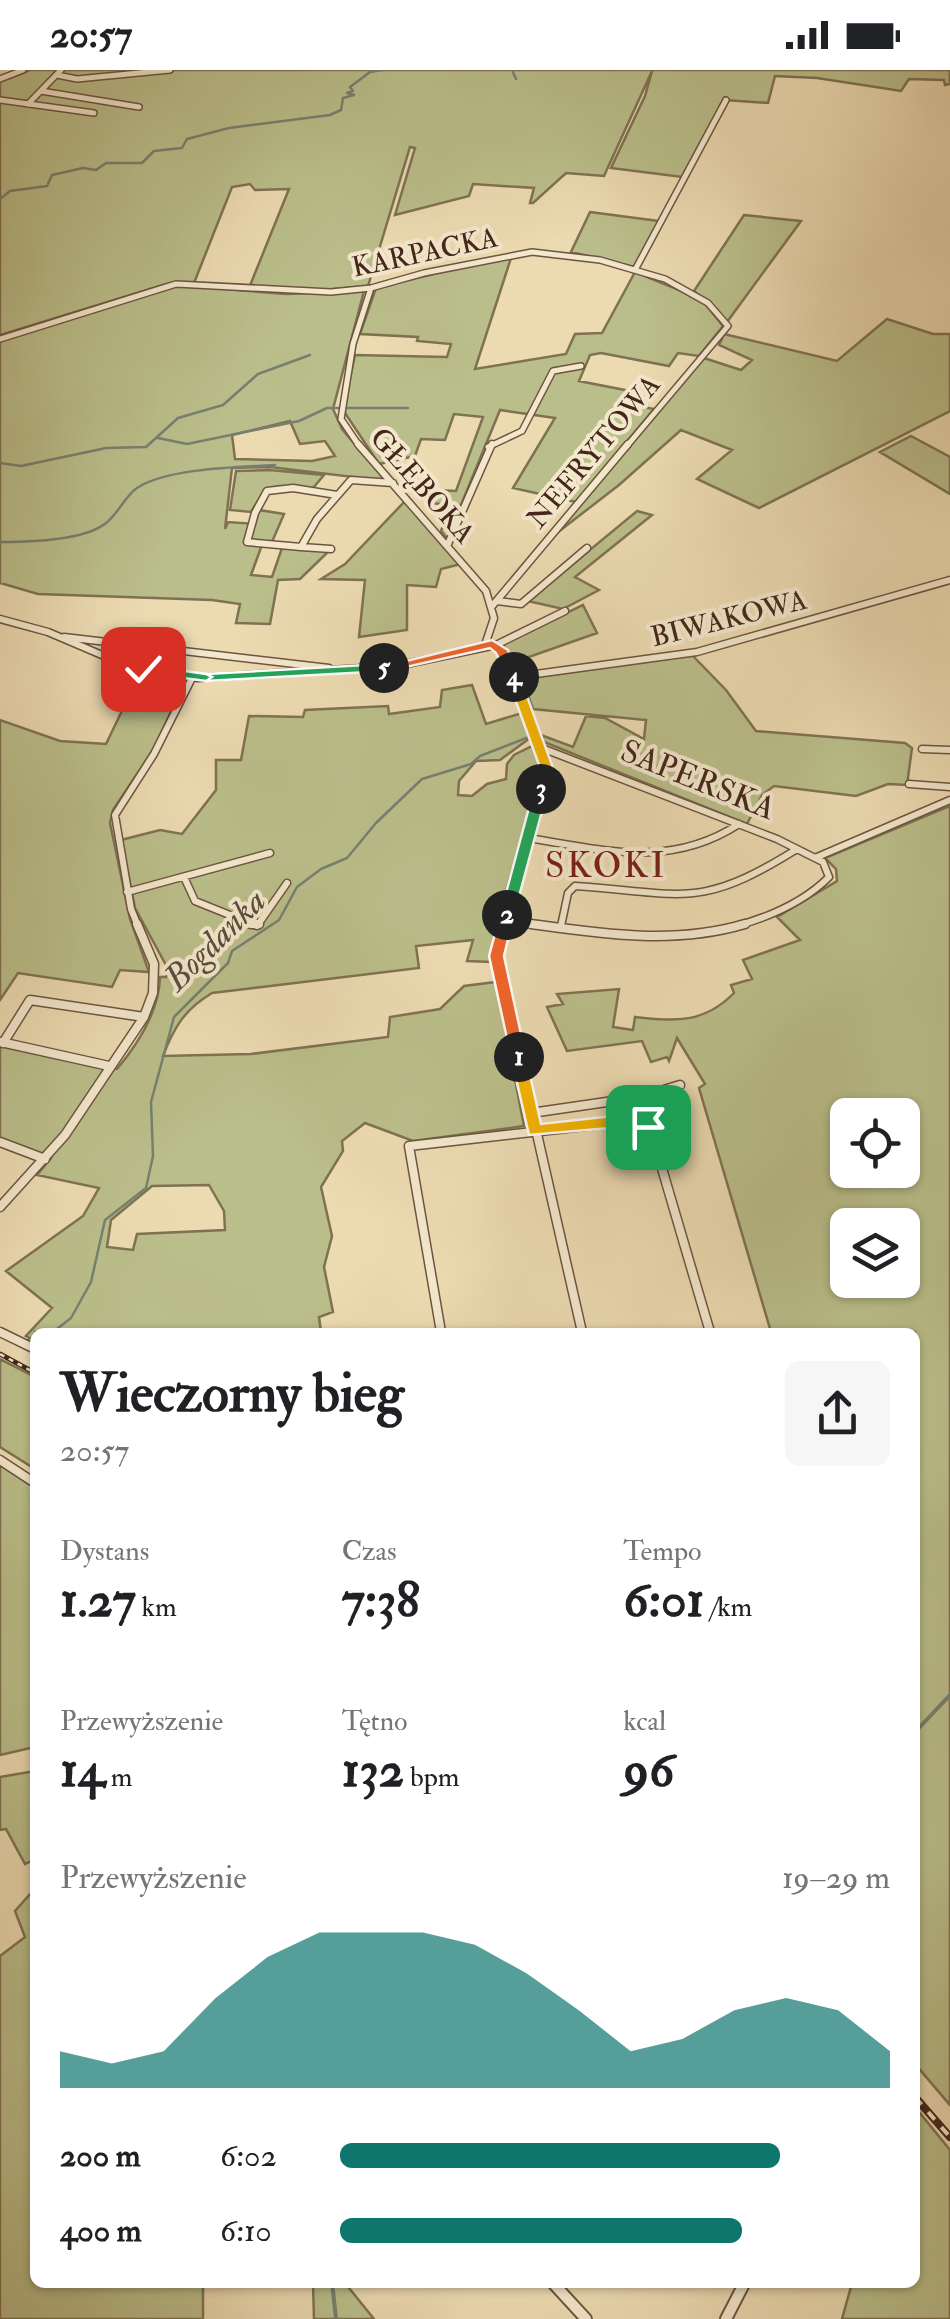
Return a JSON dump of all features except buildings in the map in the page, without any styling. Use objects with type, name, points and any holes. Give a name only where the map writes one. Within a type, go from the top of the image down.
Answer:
[{"type":"street","points":[[0,78],[23,70]]},
{"type":"street","points":[[28,104],[59,72],[78,79],[170,70]]},
{"type":"street","points":[[41,91],[139,107]]},
{"type":"street","points":[[0,100],[94,113]]},
{"type":"street","points":[[635,270],[726,100]]},
{"type":"street","name":"KARPACKA","points":[[0,338],[176,284],[309,293],[370,288],[518,253],[575,256],[635,270],[692,292],[728,326]]},
{"type":"street","name":"GŁĘBOKA","points":[[370,288],[353,342],[341,419],[495,603]]},
{"type":"street","name":"NEFRYTOWA","points":[[495,603],[728,326]]},
{"type":"street","points":[[448,544],[488,446],[522,432],[553,371],[582,366]]},
{"type":"street","points":[[301,547],[314,520],[351,480],[393,483]]},
{"type":"street","points":[[332,549],[248,542],[255,512],[266,491],[293,488],[337,496]]},
{"type":"street","points":[[485,644],[495,623],[495,603],[521,604],[588,548]]},
{"type":"street","name":"BIWAKOWA","points":[[514,678],[696,652],[950,580]]},
{"type":"street","points":[[0,619],[54,635],[129,666],[192,678],[404,665],[485,644],[496,645],[565,611]]},
{"type":"street","points":[[54,635],[319,670]]},
{"type":"street","points":[[83,648],[92,640]]},
{"type":"street","points":[[496,645],[514,678],[546,769],[497,958],[581,1328]]},
{"type":"street","points":[[260,675],[262,660]]},
{"type":"street","points":[[0,1208],[44,1159],[144,1017],[155,971],[127,892],[115,815],[154,754],[192,678]]},
{"type":"street","name":"SAPERSKA","points":[[539,747],[797,848],[825,864],[830,874],[821,886],[775,913],[734,930],[669,939],[560,928]]},
{"type":"street","points":[[922,749],[950,750]]},
{"type":"street","points":[[909,784],[950,788]]},
{"type":"street","points":[[815,858],[950,800]]},
{"type":"street","points":[[528,838],[666,854],[700,848],[739,824]]},
{"type":"street","points":[[506,920],[560,928],[568,893],[575,886],[654,896],[704,896],[735,886],[797,848]]},
{"type":"street","points":[[127,892],[270,853]]},
{"type":"street","points":[[184,877],[198,902],[257,926],[271,908],[274,895],[287,883]]},
{"type":"street","points":[[109,1066],[2,1042],[30,1000],[144,1017]]},
{"type":"street","points":[[531,1113],[641,1097],[680,1085]]},
{"type":"street","points":[[441,1328],[409,1146],[622,1121],[646,1125],[672,1196],[709,1328]]},
{"type":"street","points":[[0,1142],[44,1159]]},
{"type":"street","points":[[0,1332],[30,1347]]},
{"type":"street","points":[[0,1460],[30,1480]]},
{"type":"street","points":[[558,2288],[586,2319]]},
{"type":"street","points":[[726,2319],[742,2288]]},
{"type":"green space","points":[[30,70],[950,70],[950,84],[945,85],[944,80],[909,79],[901,91],[775,76],[768,103],[724,100],[682,177],[611,168],[645,96],[652,71],[604,176],[566,173],[533,203],[534,188],[473,184],[469,196],[395,215],[415,148],[410,147],[368,286],[311,291],[249,288],[289,189],[255,190],[250,184],[232,187],[194,283],[166,284],[0,335],[0,81]]},
{"type":"green space","points":[[590,212],[659,221],[635,267],[571,252]]},
{"type":"green space","points":[[744,215],[801,221],[727,322],[694,291]]},
{"type":"green space","points":[[512,255],[475,369],[566,354],[575,334],[602,333],[635,272],[701,299],[723,326],[699,356],[678,353],[669,366],[601,353],[590,355],[579,381],[635,392],[628,404],[654,409],[576,502],[513,488],[555,418],[500,410],[447,539],[441,531],[451,505],[430,503],[435,490],[456,491],[483,417],[454,414],[445,440],[421,439],[415,456],[379,464],[343,410],[355,355],[447,357],[451,344],[417,341],[418,337],[360,334],[376,288]]},
{"type":"green space","points":[[176,285],[286,294],[364,291],[333,409],[342,429],[386,481],[270,467],[232,468],[225,529],[228,522],[255,524],[259,510],[284,514],[272,542],[263,542],[251,575],[272,577],[282,548],[329,551],[300,579],[278,580],[270,624],[236,623],[240,604],[38,594],[0,583],[0,338]],"holes":[[[290,421],[300,444],[325,441],[335,456],[312,461],[235,459],[232,435]]]},
{"type":"green space","points":[[887,319],[933,334],[950,334],[950,411],[759,508],[697,479],[732,450],[681,430],[553,536],[704,358],[741,370],[752,360],[719,345],[724,334],[837,361]]},
{"type":"green space","points":[[911,436],[950,457],[950,494],[880,452]]},
{"type":"green space","points":[[236,471],[324,475],[313,488],[265,489],[251,512],[230,510]]},
{"type":"green space","points":[[406,500],[461,564],[441,569],[436,587],[407,585],[407,630],[359,637],[365,580],[321,579],[345,564]]},
{"type":"green space","points":[[637,511],[652,515],[575,577],[599,590],[563,609],[528,601]]},
{"type":"green space","points":[[583,605],[597,633],[512,663],[503,644]]},
{"type":"green space","points":[[692,655],[726,690],[756,731],[905,743],[912,748],[907,785],[888,784],[856,796],[774,786],[762,795],[747,824],[544,742],[541,735],[573,747],[586,716],[605,718],[644,739],[646,720],[533,709],[522,679]]},
{"type":"green space","points":[[472,685],[486,724],[522,713],[530,738],[500,760],[476,761],[459,781],[458,795],[472,796],[487,784],[506,779],[507,764],[514,755],[534,745],[541,767],[495,930],[491,962],[467,961],[473,940],[416,946],[419,968],[212,993],[182,1020],[163,1056],[251,1054],[388,1037],[390,1017],[440,1009],[464,986],[496,982],[524,1126],[413,1141],[365,1123],[342,1141],[343,1151],[321,1187],[332,1236],[324,1267],[333,1312],[319,1317],[320,1328],[33,1328],[52,1308],[6,1271],[83,1216],[99,1188],[37,1175],[51,1158],[0,1138],[0,1045],[117,1069],[140,1038],[167,967],[135,908],[121,840],[160,830],[182,834],[216,790],[216,760],[241,760],[249,716],[303,717],[305,710],[388,706],[389,714],[440,707],[442,690]],"holes":[[[209,1185],[224,1211],[225,1230],[137,1234],[133,1250],[107,1247],[111,1220],[152,1186]]]},
{"type":"green space","points":[[131,692],[177,698],[155,747],[113,810],[110,823],[130,919],[149,972],[120,970],[112,987],[18,973],[0,1000],[0,720],[60,741],[106,744]]},
{"type":"green space","points":[[950,806],[950,2105],[920,2070],[920,1328],[770,1328],[699,1088],[705,1084],[677,1038],[669,1061],[667,1057],[651,1062],[642,1041],[567,1051],[547,1007],[563,1004],[557,994],[619,989],[613,1027],[633,1030],[635,1017],[676,1020],[712,1010],[734,993],[731,985],[752,979],[743,960],[800,940],[777,917],[837,881],[836,869],[825,858]]},
{"type":"green space","points":[[0,1359],[30,1374],[30,1466],[0,1447]]},
{"type":"green space","points":[[0,1465],[30,1485],[30,1748],[0,1755]]},
{"type":"green space","points":[[30,1772],[30,1862],[25,1864],[6,1829],[0,1830],[0,1777]]},
{"type":"green space","points":[[30,1894],[30,2288],[203,2288],[203,2319],[0,2319],[0,1956],[25,1937],[15,1911]]},
{"type":"green space","points":[[920,2113],[950,2150],[950,2319],[842,2319],[851,2288],[920,2288]]},
{"type":"green space","points":[[313,2288],[349,2288],[374,2319],[314,2319]]},
{"type":"waterway","points":[[0,199],[10,191],[47,186],[52,175],[83,168],[96,170],[106,163],[142,163],[154,151],[182,148],[187,139],[229,128],[330,115],[341,110],[343,98],[354,95],[347,93],[353,91],[350,87],[370,72],[383,70]]},
{"type":"waterway","points":[[512,70],[516,79]]},
{"type":"waterway","points":[[0,463],[21,466],[106,448],[146,447],[178,418],[223,405],[258,374],[310,355]]},
{"type":"waterway","points":[[158,438],[187,444],[299,421],[327,408],[408,408]]},
{"type":"waterway","points":[[0,542],[84,534],[110,519],[137,488],[166,476],[275,465]]},
{"type":"waterway","name":"Bogdanka","points":[[58,1328],[71,1318],[91,1282],[105,1220],[146,1188],[153,1156],[151,1102],[174,1017],[228,963],[232,951],[279,920],[297,887],[321,869],[347,858],[376,823],[422,779],[471,764],[480,756],[529,737]]},
{"type":"waterway","points":[[920,1727],[950,1695]]},
{"type":"waterway","points":[[333,2288],[336,2319]]},
{"type":"railway","points":[[0,1354],[30,1370]]},
{"type":"railway","points":[[920,2103],[950,2137]]},
{"type":"district","name":"SKOKI","points":[[606,866]]},
{"type":"route","points":[[143,669],[192,678],[380,669],[485,644],[498,646],[512,673],[546,767],[497,954],[535,1130],[622,1121],[648,1127]]}]
